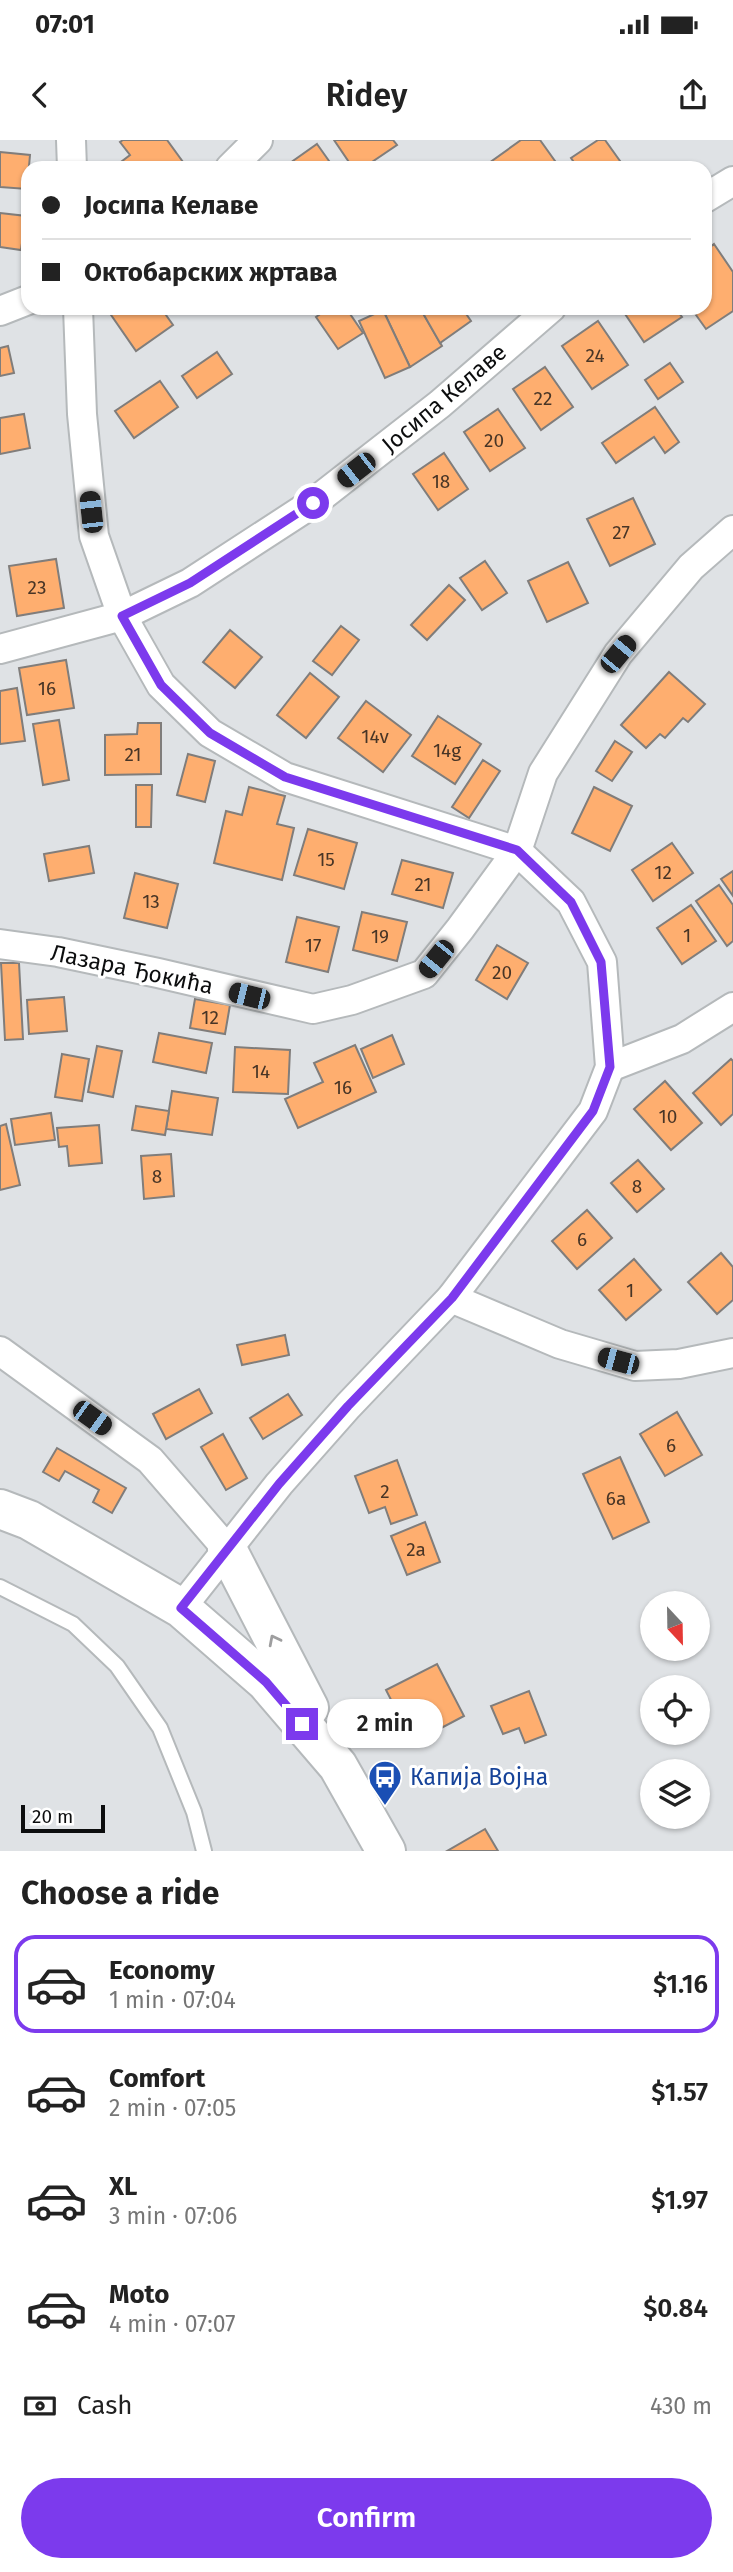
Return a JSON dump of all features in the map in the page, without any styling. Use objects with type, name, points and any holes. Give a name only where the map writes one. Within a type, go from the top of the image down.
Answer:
[{"type":"street","points":[[71,140],[72,161]]},
{"type":"street","points":[[237,161],[258,140]]},
{"type":"street","points":[[712,194],[733,181]]},
{"type":"street","points":[[0,311],[21,303]]},
{"type":"street","points":[[78,315],[82,414],[94,536],[122,616],[161,685],[210,733],[285,777],[517,850],[571,902],[601,962],[610,1067],[593,1111],[452,1298],[279,1484],[181,1608]]},
{"type":"street","name":"Јосипа Келаве","points":[[0,649],[122,616],[190,583],[313,503],[440,404],[543,315]]},
{"type":"street","name":"Лазара Ђокића","points":[[0,944],[58,952],[146,970],[313,1009],[352,1000],[424,974],[517,850],[543,773],[618,654],[691,567],[733,530]]},
{"type":"street","points":[[610,1067],[682,1039],[733,1007]]},
{"type":"street","points":[[452,1298],[560,1344],[635,1366],[679,1364],[733,1353]]},
{"type":"street","points":[[0,1351],[150,1460],[227,1549],[338,1766],[386,1851]]},
{"type":"street","points":[[0,1509],[29,1520],[181,1608],[266,1682],[338,1766]]},
{"type":"lane","points":[[0,1587],[73,1624],[117,1667],[160,1728],[194,1812],[204,1851]]},
{"type":"building","points":[[167,140],[182,161],[122,161],[130,155],[120,142]]},
{"type":"building","points":[[334,140],[393,140],[397,145],[373,161],[348,161]]},
{"type":"building","points":[[521,140],[540,140],[555,161],[492,161]]},
{"type":"building","points":[[598,140],[605,140],[620,161],[573,161],[571,158]]},
{"type":"building","points":[[317,144],[329,161],[293,161]]},
{"type":"building","points":[[0,152],[30,155],[29,161],[21,161],[21,189],[0,187]]},
{"type":"building","points":[[0,213],[21,215],[21,250],[0,247]]},
{"type":"building","points":[[714,244],[733,272],[733,311],[706,329],[696,315],[712,315]]},
{"type":"building","points":[[111,315],[166,315],[173,325],[136,351]]},
{"type":"building","points":[[351,315],[363,333],[338,349],[316,317]]},
{"type":"building","points":[[372,315],[385,315],[410,367],[385,378],[359,321]]},
{"type":"building","points":[[385,315],[424,315],[442,346],[410,367]]},
{"type":"building","points":[[424,315],[467,315],[471,321],[440,343]]},
{"type":"building","points":[[626,315],[682,317],[644,342]]},
{"type":"building","points":[[598,321],[628,365],[592,389],[562,346]]},
{"type":"building","points":[[8,346],[14,373],[0,376],[0,348]]},
{"type":"building","points":[[217,352],[232,374],[197,398],[182,376]]},
{"type":"building","points":[[670,363],[683,382],[658,399],[645,380]]},
{"type":"building","points":[[545,367],[573,407],[541,430],[513,389]]},
{"type":"building","points":[[160,381],[178,407],[134,438],[115,411]]},
{"type":"building","points":[[655,407],[679,442],[665,453],[654,437],[616,463],[602,443]]},
{"type":"building","points":[[498,409],[525,448],[490,471],[464,432]]},
{"type":"building","points":[[24,414],[30,448],[0,454],[0,418]]},
{"type":"building","points":[[444,453],[468,489],[438,510],[413,474]]},
{"type":"building","points":[[633,498],[655,544],[610,566],[587,519]]},
{"type":"building","points":[[56,559],[64,608],[17,616],[9,566]]},
{"type":"building","points":[[485,561],[507,593],[482,610],[460,578]]},
{"type":"building","points":[[568,562],[588,603],[547,622],[528,581]]},
{"type":"building","points":[[449,585],[465,600],[427,640],[411,625]]},
{"type":"building","points":[[341,626],[359,640],[332,675],[313,661]]},
{"type":"building","points":[[230,630],[262,657],[235,688],[203,662]]},
{"type":"building","points":[[66,660],[74,708],[27,715],[19,668]]},
{"type":"building","points":[[669,672],[705,704],[688,722],[683,718],[665,738],[660,734],[646,748],[621,725]]},
{"type":"building","points":[[310,673],[339,697],[306,738],[277,715]]},
{"type":"building","points":[[17,688],[25,741],[0,744],[0,691]]},
{"type":"building","points":[[366,701],[411,735],[383,772],[338,738]]},
{"type":"building","points":[[438,716],[481,744],[455,784],[412,756]]},
{"type":"building","points":[[59,720],[69,780],[43,785],[33,724]]},
{"type":"building","points":[[138,723],[161,723],[161,774],[105,775],[105,735],[137,734]]},
{"type":"building","points":[[615,741],[632,752],[612,781],[596,771]]},
{"type":"building","points":[[188,754],[215,761],[205,802],[177,795]]},
{"type":"building","points":[[483,760],[500,771],[469,818],[452,807]]},
{"type":"building","points":[[136,785],[152,785],[151,827],[136,827]]},
{"type":"building","points":[[249,787],[285,796],[277,824],[294,828],[282,880],[214,863],[226,811],[242,815]]},
{"type":"building","points":[[594,787],[632,806],[610,851],[572,833]]},
{"type":"building","points":[[308,829],[357,843],[344,889],[294,875]]},
{"type":"building","points":[[672,843],[693,873],[653,901],[632,870]]},
{"type":"building","points":[[89,846],[94,873],[49,881],[44,854]]},
{"type":"building","points":[[402,860],[453,873],[443,908],[392,894]]},
{"type":"building","points":[[733,871],[733,896],[721,879]]},
{"type":"building","points":[[135,873],[178,884],[167,928],[124,918]]},
{"type":"building","points":[[719,885],[733,905],[733,941],[727,946],[696,901]]},
{"type":"building","points":[[691,905],[716,941],[682,964],[657,928]]},
{"type":"building","points":[[362,912],[407,922],[397,961],[353,950]]},
{"type":"building","points":[[297,917],[339,927],[328,972],[286,962]]},
{"type":"building","points":[[497,945],[528,963],[507,999],[476,980]]},
{"type":"building","points":[[1,963],[19,963],[23,1039],[5,1040]]},
{"type":"building","points":[[64,997],[67,1031],[29,1034],[27,1000]]},
{"type":"building","points":[[195,999],[230,1005],[225,1034],[190,1028]]},
{"type":"building","points":[[159,1033],[212,1043],[206,1073],[153,1062]]},
{"type":"building","points":[[392,1035],[404,1064],[373,1078],[361,1049]]},
{"type":"building","points":[[355,1045],[376,1092],[298,1128],[285,1099],[323,1082],[314,1063]]},
{"type":"building","points":[[97,1046],[122,1051],[113,1097],[88,1092]]},
{"type":"building","points":[[235,1047],[290,1050],[288,1094],[233,1092]]},
{"type":"building","points":[[62,1054],[89,1059],[82,1101],[55,1097]]},
{"type":"building","points":[[731,1059],[733,1114],[721,1125],[693,1093]]},
{"type":"building","points":[[665,1081],[702,1123],[671,1150],[634,1109]]},
{"type":"building","points":[[172,1091],[218,1098],[212,1135],[166,1129]]},
{"type":"building","points":[[136,1106],[169,1111],[165,1135],[132,1130]]},
{"type":"building","points":[[51,1113],[55,1140],[15,1145],[11,1119]]},
{"type":"building","points":[[6,1124],[20,1185],[0,1190],[0,1126]]},
{"type":"building","points":[[99,1125],[102,1163],[69,1166],[67,1146],[59,1147],[57,1128]]},
{"type":"building","points":[[171,1154],[174,1196],[144,1199],[141,1156]]},
{"type":"building","points":[[638,1160],[664,1189],[637,1212],[611,1183]]},
{"type":"building","points":[[587,1210],[612,1238],[577,1269],[552,1241]]},
{"type":"building","points":[[721,1253],[733,1267],[733,1300],[717,1314],[688,1282]]},
{"type":"building","points":[[634,1259],[661,1290],[626,1320],[599,1290]]},
{"type":"building","points":[[285,1335],[289,1355],[242,1365],[237,1345]]},
{"type":"building","points":[[199,1389],[212,1413],[166,1439],[153,1414]]},
{"type":"building","points":[[288,1394],[302,1415],[263,1439],[250,1418]]},
{"type":"building","points":[[677,1412],[702,1455],[665,1476],[640,1434]]},
{"type":"building","points":[[223,1434],[247,1478],[226,1490],[201,1447]]},
{"type":"building","points":[[57,1448],[126,1488],[112,1513],[93,1502],[99,1490],[65,1471],[59,1481],[43,1472]]},
{"type":"building","points":[[620,1457],[649,1522],[613,1539],[583,1474]]},
{"type":"building","points":[[397,1460],[417,1515],[391,1524],[385,1507],[369,1513],[355,1476]]},
{"type":"building","points":[[425,1522],[440,1562],[407,1575],[391,1536]]},
{"type":"building","points":[[437,1664],[464,1716],[413,1743],[386,1690]]},
{"type":"building","points":[[529,1691],[546,1735],[525,1743],[519,1728],[503,1734],[491,1706]]},
{"type":"building","points":[[485,1829],[498,1851],[447,1851]]},
{"type":"place","name":"Капија Војна","points":[[385,1807]]},
{"type":"route","points":[[302,1724],[266,1682],[181,1608],[279,1484],[348,1406],[452,1298],[593,1111],[610,1067],[601,962],[571,902],[517,850],[285,777],[210,733],[161,685],[122,616],[190,583],[313,503]]}]
